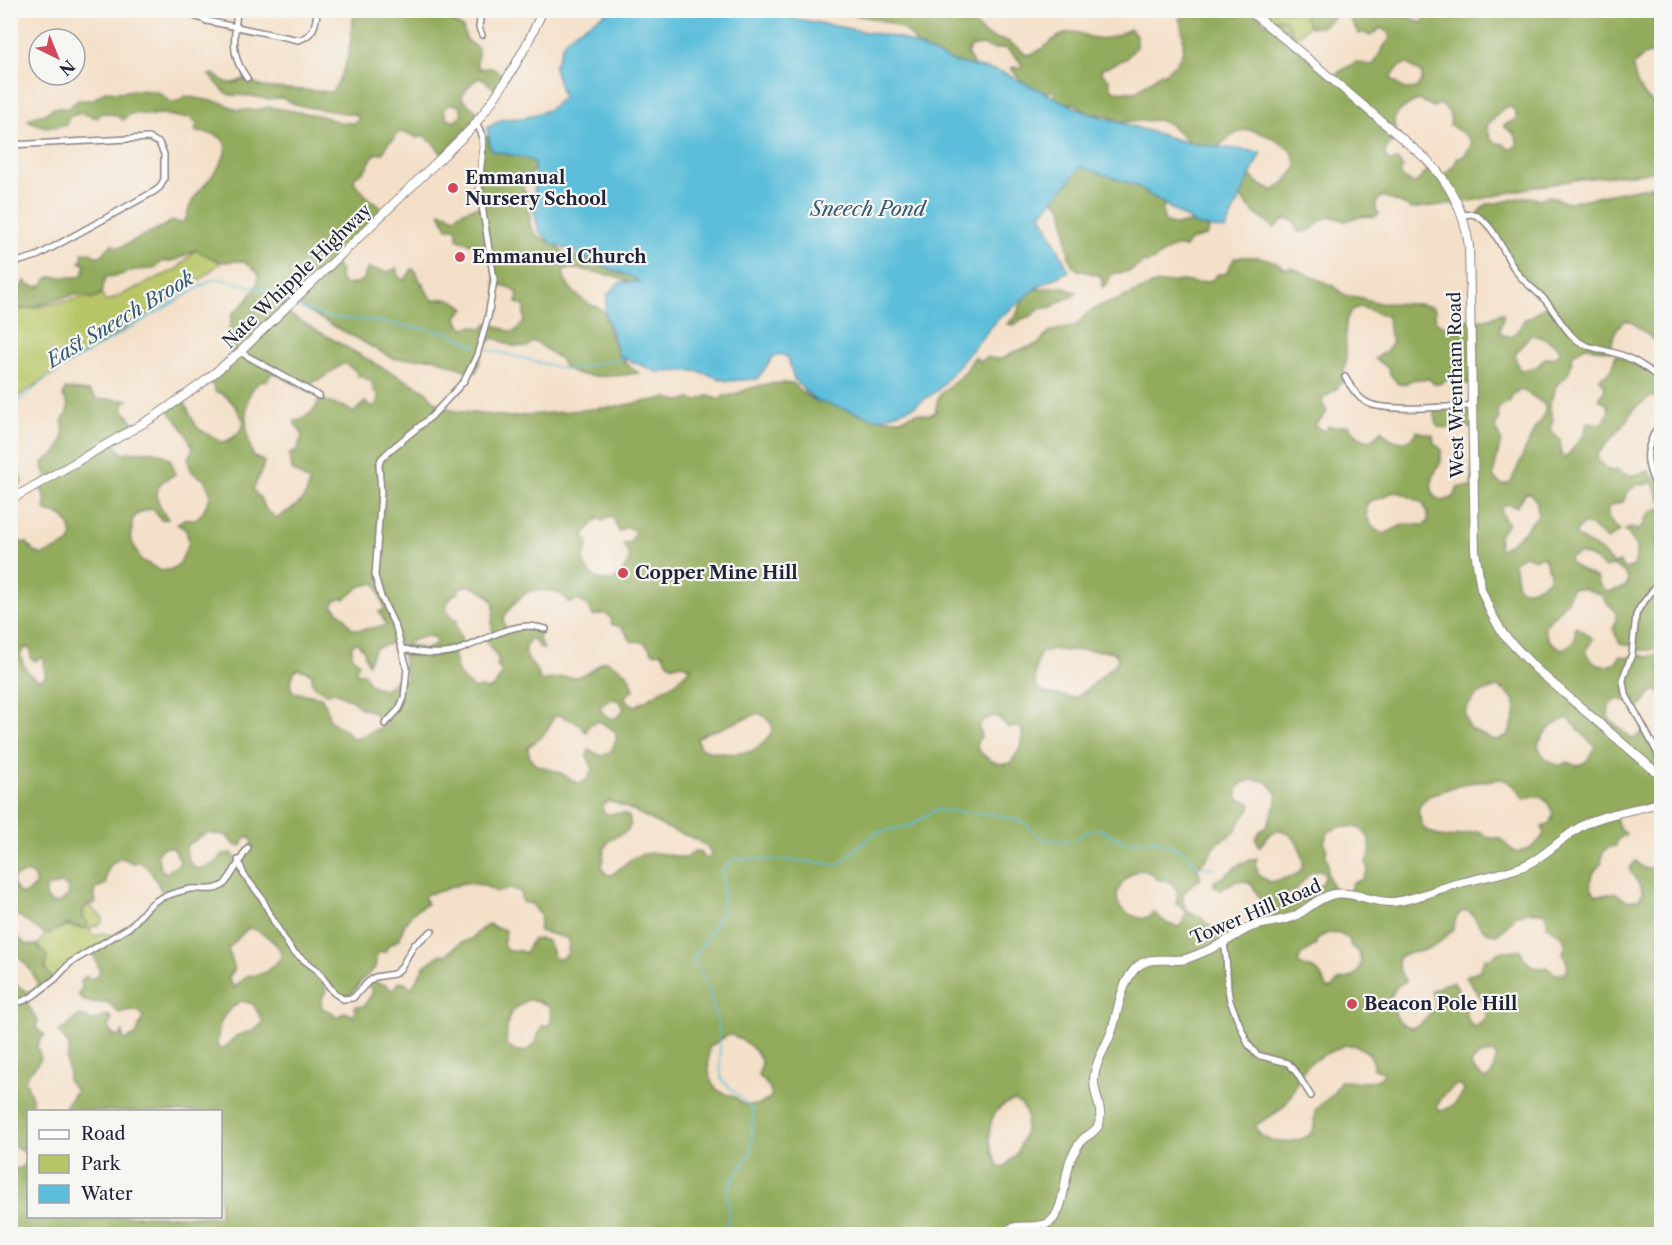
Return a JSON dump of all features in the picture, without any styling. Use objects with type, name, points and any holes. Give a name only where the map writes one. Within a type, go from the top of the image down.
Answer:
[{"type":"street","points":[[179,10],[207,21],[299,40],[306,38],[314,31],[317,10]]},
{"type":"street","points":[[237,10],[235,53],[237,63],[247,78]]},
{"type":"street","points":[[482,10],[479,28],[482,35]]},
{"type":"street","name":"Nate Whipple Highway","points":[[10,500],[154,417],[201,384],[240,352],[437,163],[476,122],[514,70],[532,38],[543,10]]},
{"type":"street","name":"West Wrentham Road","points":[[1248,10],[1426,159],[1444,180],[1463,215],[1470,266],[1475,551],[1481,589],[1503,634],[1524,657],[1659,775]]},
{"type":"street","points":[[385,724],[399,709],[404,698],[408,668],[396,628],[381,597],[375,576],[381,492],[379,465],[389,451],[432,416],[464,381],[477,355],[488,317],[494,280],[479,187],[482,135],[476,122]]},
{"type":"street","points":[[10,145],[149,138],[157,141],[163,148],[165,176],[162,185],[155,191],[37,256],[10,264]]},
{"type":"street","points":[[1463,215],[1478,215],[1483,219],[1508,261],[1546,301],[1569,334],[1576,340],[1591,348],[1614,353],[1635,362],[1651,372],[1662,383]]},
{"type":"street","points":[[240,352],[319,396]]},
{"type":"street","points":[[1345,377],[1356,394],[1369,404],[1395,408],[1472,406]]},
{"type":"street","points":[[1662,420],[1647,447],[1650,469],[1662,501]]},
{"type":"street","points":[[1659,775],[1660,760],[1625,693],[1623,681],[1632,654],[1636,615],[1662,578]]},
{"type":"street","points":[[403,649],[425,653],[450,652],[510,629],[531,626],[546,629]]},
{"type":"street","name":"Tower Hill Road","points":[[1004,1234],[1014,1227],[1045,1224],[1057,1213],[1071,1158],[1082,1140],[1095,1131],[1099,1123],[1100,1113],[1094,1085],[1096,1065],[1111,1034],[1123,988],[1140,964],[1151,960],[1188,958],[1224,943],[1252,927],[1297,915],[1329,896],[1346,894],[1383,902],[1398,901],[1515,870],[1539,858],[1586,824],[1612,814],[1662,802]]},
{"type":"street","points":[[10,1003],[33,996],[55,979],[70,963],[135,923],[152,903],[160,898],[191,889],[210,890],[221,887],[248,848]]},
{"type":"street","points":[[238,860],[244,875],[262,898],[274,923],[292,951],[317,970],[334,993],[343,999],[353,998],[368,981],[375,977],[394,974],[400,969],[414,945],[432,931]]},
{"type":"street","points":[[1224,943],[1230,1001],[1248,1044],[1257,1054],[1288,1063],[1311,1096]]},
{"type":"green space","points":[[354,11],[441,11],[442,15],[463,28],[467,41],[478,48],[477,66],[482,69],[490,67],[507,77],[497,91],[479,78],[469,86],[462,96],[463,100],[480,114],[443,155],[424,136],[416,138],[400,132],[389,142],[383,153],[374,155],[367,168],[355,177],[354,182],[370,200],[377,203],[385,212],[333,262],[341,271],[340,276],[344,284],[357,283],[365,278],[367,268],[388,272],[397,268],[398,276],[405,280],[412,269],[416,271],[422,285],[423,283],[433,300],[451,300],[465,309],[457,318],[464,328],[474,326],[484,329],[487,323],[514,332],[524,322],[524,305],[516,303],[518,295],[516,292],[508,287],[495,286],[492,259],[487,243],[472,244],[457,238],[457,231],[455,228],[447,228],[440,212],[454,218],[467,210],[482,206],[479,185],[483,135],[488,138],[492,150],[522,153],[536,162],[536,166],[522,187],[528,197],[530,225],[536,235],[556,245],[564,253],[594,261],[617,273],[635,276],[640,282],[635,284],[614,276],[578,269],[568,269],[563,272],[566,282],[576,294],[603,312],[612,341],[619,353],[627,364],[639,373],[620,375],[583,375],[565,367],[561,360],[536,342],[532,342],[527,347],[512,346],[495,338],[487,343],[476,372],[470,372],[434,358],[394,359],[292,303],[283,311],[425,390],[434,401],[454,411],[510,417],[613,407],[666,398],[697,401],[708,396],[719,400],[724,396],[762,385],[793,383],[800,391],[816,401],[833,403],[858,414],[885,419],[902,419],[917,413],[929,415],[936,412],[936,405],[941,394],[964,373],[975,357],[980,362],[986,357],[1004,358],[1038,344],[1049,332],[1077,325],[1086,314],[1101,305],[1154,284],[1182,281],[1198,283],[1212,280],[1218,274],[1225,274],[1228,271],[1234,258],[1244,257],[1265,259],[1285,268],[1290,267],[1333,286],[1349,296],[1379,303],[1419,304],[1432,307],[1436,311],[1436,322],[1446,326],[1457,326],[1464,321],[1486,319],[1503,313],[1500,333],[1509,336],[1515,334],[1525,319],[1530,318],[1548,304],[1517,271],[1491,229],[1478,215],[1484,206],[1524,197],[1539,199],[1548,196],[1571,202],[1661,184],[1661,347],[1635,325],[1624,321],[1614,335],[1611,352],[1585,346],[1573,355],[1569,372],[1557,384],[1549,406],[1553,420],[1550,430],[1560,440],[1561,455],[1565,458],[1582,438],[1588,422],[1599,424],[1604,422],[1609,411],[1607,404],[1599,399],[1605,386],[1600,379],[1612,368],[1615,354],[1655,374],[1661,368],[1661,397],[1650,397],[1635,408],[1628,420],[1597,455],[1598,460],[1610,471],[1618,470],[1633,475],[1649,471],[1654,479],[1661,476],[1661,502],[1654,482],[1638,484],[1627,492],[1623,502],[1614,504],[1608,509],[1609,519],[1620,531],[1607,540],[1591,526],[1582,524],[1575,534],[1600,550],[1613,564],[1620,562],[1625,569],[1634,566],[1636,550],[1625,530],[1631,528],[1638,530],[1644,524],[1646,516],[1661,507],[1661,646],[1651,650],[1634,650],[1633,646],[1620,644],[1613,629],[1616,621],[1615,611],[1602,595],[1585,589],[1572,588],[1567,601],[1544,627],[1549,641],[1562,649],[1574,641],[1575,627],[1577,627],[1593,639],[1586,650],[1592,661],[1601,666],[1611,664],[1621,656],[1630,658],[1634,653],[1647,657],[1661,653],[1661,693],[1654,691],[1650,693],[1642,705],[1635,710],[1630,702],[1617,699],[1609,706],[1608,717],[1634,739],[1646,729],[1661,763],[1661,802],[1615,814],[1619,828],[1626,834],[1617,840],[1616,846],[1604,851],[1602,863],[1595,870],[1590,882],[1596,895],[1615,892],[1626,900],[1639,899],[1643,892],[1629,869],[1636,861],[1645,868],[1653,867],[1659,858],[1661,842],[1661,1234],[11,1234],[10,1166],[19,1169],[27,1162],[27,1218],[222,1218],[222,1110],[64,1110],[76,1090],[67,1080],[69,1073],[66,1060],[69,1048],[58,1032],[79,1015],[92,1021],[108,1015],[112,1019],[108,1027],[110,1032],[117,1037],[123,1031],[123,1038],[126,1040],[137,1034],[143,1017],[140,1012],[129,1010],[119,1013],[108,1002],[87,1002],[81,998],[78,994],[82,988],[80,982],[86,976],[90,979],[100,972],[91,950],[142,916],[164,896],[144,865],[122,858],[115,862],[108,871],[106,884],[95,889],[95,904],[88,904],[84,908],[83,916],[88,924],[86,929],[66,925],[48,934],[19,916],[13,916],[11,927],[11,541],[27,543],[33,551],[42,555],[69,544],[72,536],[65,518],[45,510],[46,503],[38,484],[48,478],[43,463],[58,451],[62,441],[64,431],[62,422],[68,407],[63,397],[65,389],[89,391],[99,401],[102,399],[129,400],[125,401],[122,407],[136,426],[113,441],[121,453],[154,452],[166,456],[171,462],[175,474],[162,482],[157,496],[162,511],[168,519],[161,520],[153,509],[141,512],[133,519],[130,537],[141,560],[161,571],[172,569],[180,563],[189,542],[186,530],[177,524],[184,519],[196,519],[202,513],[211,495],[204,479],[190,469],[188,458],[193,448],[186,433],[167,408],[182,398],[198,428],[223,442],[239,432],[244,422],[239,413],[228,398],[219,392],[216,393],[207,379],[234,355],[229,348],[228,334],[232,316],[246,302],[258,281],[258,273],[243,261],[221,262],[195,250],[176,260],[162,262],[153,269],[134,270],[106,277],[102,292],[92,299],[84,295],[74,295],[29,308],[11,310],[11,290],[17,290],[25,281],[29,285],[38,287],[51,277],[80,277],[85,265],[80,262],[82,253],[89,252],[95,256],[101,256],[112,244],[121,247],[173,221],[181,223],[186,219],[195,197],[219,166],[226,148],[223,140],[215,135],[197,132],[196,122],[189,117],[135,113],[123,120],[108,113],[102,113],[97,118],[81,113],[69,117],[67,124],[51,127],[28,120],[43,115],[53,108],[68,108],[78,100],[92,100],[105,91],[133,90],[160,93],[170,102],[178,101],[185,96],[223,103],[237,110],[257,110],[269,107],[322,116],[341,123],[352,123],[359,120],[357,115],[297,105],[282,98],[266,99],[230,95],[209,75],[214,74],[229,83],[246,78],[262,87],[332,92],[343,72]],"holes":[[[451,104],[460,106],[462,114],[456,121],[447,119],[444,109]],[[1361,307],[1386,316],[1392,342],[1386,352],[1375,358],[1389,369],[1398,384],[1416,379],[1429,379],[1434,384],[1452,379],[1460,383],[1472,384],[1471,407],[1436,407],[1434,412],[1438,427],[1473,428],[1472,487],[1458,487],[1450,499],[1441,501],[1434,496],[1431,485],[1441,462],[1441,449],[1434,443],[1433,435],[1417,431],[1409,440],[1399,441],[1390,438],[1381,430],[1372,439],[1364,440],[1348,425],[1328,426],[1325,431],[1314,426],[1327,412],[1322,403],[1323,398],[1335,390],[1342,381],[1346,358],[1346,327],[1350,314],[1354,309]],[[1531,335],[1547,340],[1560,350],[1555,357],[1545,358],[1537,367],[1523,370],[1518,368],[1515,355]],[[344,363],[357,372],[357,375],[372,381],[373,390],[378,394],[377,403],[372,407],[365,402],[353,413],[345,407],[331,404],[319,397],[317,406],[295,421],[302,436],[296,452],[289,454],[292,470],[309,482],[308,489],[298,504],[277,518],[266,510],[261,499],[253,490],[264,461],[254,457],[248,438],[246,413],[248,401],[251,391],[258,384],[267,380],[272,372],[309,391],[314,381],[321,379]],[[1520,390],[1545,405],[1543,418],[1535,428],[1511,482],[1505,484],[1499,483],[1493,476],[1501,440],[1495,429],[1499,420],[1498,410],[1503,404],[1509,403],[1513,394]],[[1394,491],[1402,493],[1422,502],[1428,514],[1428,522],[1423,525],[1405,524],[1384,534],[1372,526],[1368,518],[1367,503]],[[1530,493],[1537,502],[1538,515],[1516,539],[1500,549],[1499,535],[1508,524],[1502,515],[1501,508],[1506,504],[1517,507],[1525,494]],[[610,516],[613,517],[619,532],[626,527],[633,529],[635,532],[631,542],[623,544],[630,557],[617,578],[603,581],[594,577],[587,570],[584,559],[588,543],[583,535],[598,518],[603,521]],[[1580,553],[1592,558],[1605,568],[1613,565],[1626,574],[1628,581],[1625,587],[1608,592],[1600,587],[1597,578],[1572,565],[1570,557]],[[1524,555],[1535,559],[1544,557],[1550,572],[1549,579],[1530,590],[1518,587],[1515,561]],[[376,583],[385,609],[379,612],[385,626],[358,630],[351,628],[333,606],[334,601],[345,599],[361,586]],[[469,585],[486,594],[492,601],[494,635],[486,639],[498,658],[497,664],[502,674],[494,687],[486,690],[480,687],[476,689],[459,674],[453,653],[464,647],[456,625],[457,620],[449,615],[446,607],[451,597],[460,588]],[[530,591],[547,591],[562,594],[569,603],[578,600],[589,607],[593,616],[605,613],[611,618],[612,625],[622,628],[632,642],[644,643],[653,653],[661,652],[671,665],[682,664],[691,668],[676,682],[636,706],[627,702],[625,696],[634,690],[627,673],[607,661],[603,661],[590,672],[582,675],[540,680],[537,671],[527,658],[525,647],[530,639],[533,639],[541,649],[544,649],[539,640],[542,629],[526,627],[507,630],[503,620],[514,603]],[[425,636],[434,637],[436,643],[425,650],[406,643]],[[400,641],[407,680],[396,680],[384,688],[369,684],[364,673],[357,674],[359,663],[352,656],[352,645],[356,642],[363,649],[368,664],[375,648]],[[26,647],[31,650],[31,659],[35,661],[43,657],[45,677],[40,680],[29,674],[20,654]],[[1053,649],[1111,651],[1118,659],[1096,682],[1076,697],[1061,696],[1040,690],[1036,682],[1041,653]],[[298,669],[312,674],[315,687],[326,693],[335,692],[388,722],[355,740],[341,727],[330,721],[326,705],[321,697],[293,692],[290,685],[294,672]],[[1497,687],[1511,696],[1516,713],[1508,735],[1497,740],[1491,739],[1471,729],[1468,725],[1465,713],[1481,693]],[[611,699],[618,700],[623,706],[623,711],[616,718],[610,718],[602,712],[600,707]],[[759,713],[772,726],[771,733],[764,742],[753,750],[740,753],[712,752],[700,748],[697,738]],[[559,715],[578,723],[586,732],[589,725],[599,721],[614,730],[617,738],[610,753],[601,756],[589,750],[587,756],[593,769],[587,780],[579,783],[559,772],[537,765],[531,759],[528,747],[542,736],[554,717]],[[994,716],[1008,728],[1022,729],[1022,745],[1011,763],[1006,764],[996,763],[984,756],[977,748],[977,741],[981,737],[978,727],[984,720]],[[1568,718],[1595,747],[1584,763],[1577,766],[1568,762],[1559,766],[1541,753],[1538,745],[1543,736],[1558,722]],[[1500,779],[1511,784],[1524,799],[1543,798],[1553,814],[1550,823],[1542,827],[1544,833],[1539,840],[1533,846],[1517,853],[1500,839],[1488,837],[1479,831],[1442,837],[1426,830],[1418,811],[1421,803],[1429,796],[1461,784]],[[1252,780],[1269,783],[1276,793],[1277,801],[1266,827],[1260,831],[1256,839],[1259,847],[1271,833],[1280,830],[1289,834],[1296,842],[1303,864],[1298,873],[1270,882],[1259,876],[1255,863],[1257,858],[1240,864],[1214,881],[1214,887],[1221,890],[1235,882],[1244,881],[1253,887],[1260,899],[1264,924],[1236,937],[1227,936],[1212,928],[1199,916],[1188,912],[1183,903],[1183,894],[1193,883],[1201,879],[1198,868],[1218,842],[1234,833],[1242,818],[1249,811],[1251,805],[1249,802],[1240,800],[1237,796],[1237,789],[1243,783]],[[609,801],[617,803],[696,840],[707,847],[711,852],[710,857],[704,858],[699,851],[694,851],[685,858],[657,853],[643,854],[636,856],[611,875],[606,874],[602,864],[607,844],[628,830],[630,826],[628,815],[606,814],[603,811],[603,805]],[[1342,826],[1361,829],[1370,842],[1370,853],[1366,862],[1368,870],[1363,879],[1352,883],[1349,894],[1335,894],[1328,874],[1328,862],[1325,855],[1327,851],[1324,842],[1328,832]],[[207,833],[225,835],[236,846],[242,846],[245,837],[250,837],[253,842],[238,862],[232,853],[223,854],[216,863],[200,869],[193,867],[187,856],[186,846]],[[170,847],[174,849],[180,861],[166,873],[161,869],[157,855],[162,848]],[[1142,869],[1158,880],[1168,881],[1178,892],[1176,904],[1187,912],[1180,927],[1168,924],[1153,912],[1142,919],[1127,913],[1117,901],[1122,884]],[[1321,870],[1325,875],[1323,883],[1297,904],[1287,905],[1284,900],[1286,895],[1296,890],[1310,873]],[[28,872],[33,875],[36,884],[28,892],[21,894],[14,887],[14,877]],[[62,883],[67,887],[69,894],[57,903],[50,902],[47,899],[46,888]],[[464,883],[483,885],[497,892],[509,889],[520,891],[522,902],[532,904],[541,916],[539,931],[569,939],[568,953],[563,958],[555,959],[548,941],[540,939],[532,940],[525,953],[507,951],[503,944],[506,930],[489,924],[471,939],[460,943],[446,955],[441,954],[424,966],[412,988],[405,982],[399,982],[392,990],[386,985],[371,981],[368,984],[373,992],[364,1006],[354,1007],[353,1016],[345,1012],[337,1017],[322,1008],[321,1002],[326,990],[323,980],[338,994],[350,996],[375,968],[377,953],[385,952],[389,945],[400,939],[403,927],[409,918],[416,910],[427,904],[424,897],[427,894]],[[1462,911],[1469,911],[1487,932],[1498,934],[1516,915],[1543,912],[1547,918],[1547,926],[1563,937],[1566,944],[1563,953],[1568,966],[1564,974],[1556,974],[1546,967],[1534,967],[1525,959],[1521,951],[1503,951],[1485,958],[1480,970],[1466,976],[1483,1002],[1486,1019],[1477,1026],[1472,1026],[1466,1015],[1460,993],[1453,982],[1431,991],[1435,1000],[1435,1009],[1419,1025],[1411,1028],[1398,1019],[1390,998],[1397,986],[1406,982],[1399,967],[1399,957],[1435,946],[1453,930],[1456,918]],[[248,928],[275,943],[281,951],[280,959],[261,974],[247,975],[234,988],[228,978],[235,969],[228,949]],[[1328,933],[1340,934],[1349,939],[1351,946],[1359,952],[1361,962],[1358,972],[1350,978],[1340,980],[1331,988],[1326,988],[1318,972],[1298,963],[1301,955],[1315,945],[1318,938]],[[527,1000],[539,1002],[550,1008],[551,1021],[549,1025],[542,1026],[531,1048],[520,1052],[506,1044],[507,1023],[513,1011]],[[241,1001],[253,1004],[263,1022],[255,1030],[236,1036],[222,1050],[217,1046],[219,1030],[225,1015]],[[731,1035],[750,1046],[762,1064],[758,1075],[769,1087],[772,1095],[759,1104],[751,1105],[742,1104],[734,1097],[716,1089],[710,1078],[709,1047]],[[1345,1045],[1365,1050],[1372,1060],[1373,1069],[1384,1072],[1383,1076],[1367,1082],[1340,1081],[1333,1094],[1315,1110],[1313,1129],[1304,1138],[1279,1142],[1263,1137],[1256,1125],[1284,1106],[1304,1069],[1321,1056]],[[1494,1053],[1497,1056],[1492,1073],[1489,1078],[1484,1079],[1471,1064],[1479,1055]],[[1456,1085],[1461,1085],[1464,1091],[1462,1095],[1454,1104],[1439,1111],[1437,1106],[1443,1096]],[[1015,1101],[1024,1108],[1026,1113],[1021,1145],[1003,1168],[999,1167],[992,1148],[990,1138],[992,1118],[1005,1105]]]},
{"type":"green space","points":[[838,11],[972,11],[972,21],[984,34],[1005,40],[1026,55],[1038,51],[1066,33],[1074,32],[1090,37],[1106,38],[1130,29],[1136,35],[1136,47],[1126,59],[1102,69],[1101,73],[1109,79],[1110,87],[1114,91],[1135,92],[1161,73],[1164,74],[1181,57],[1183,34],[1179,18],[1188,11],[1253,11],[1268,25],[1276,19],[1286,19],[1293,34],[1289,41],[1331,77],[1356,62],[1374,64],[1390,39],[1389,33],[1381,28],[1370,36],[1365,33],[1359,34],[1348,16],[1339,13],[1321,27],[1310,27],[1304,11],[1390,11],[1422,23],[1424,21],[1422,11],[1661,11],[1661,55],[1645,55],[1633,66],[1637,84],[1642,92],[1656,106],[1659,104],[1661,107],[1661,171],[1580,179],[1472,201],[1410,209],[1383,196],[1376,204],[1379,214],[1375,217],[1352,218],[1345,221],[1334,217],[1327,218],[1304,232],[1298,232],[1295,223],[1289,219],[1283,220],[1275,228],[1255,214],[1236,189],[1249,174],[1260,185],[1275,190],[1297,167],[1289,149],[1270,137],[1256,131],[1245,130],[1232,136],[1213,151],[1201,144],[1192,143],[1170,124],[1158,120],[1123,122],[1104,115],[1088,114],[1076,104],[1059,102],[1052,90],[1042,98],[1037,98],[1012,70],[1012,67],[1021,68],[1022,65],[1006,48],[994,49],[982,45],[971,47],[967,53],[975,70],[917,51],[912,37],[901,28],[879,20]],"holes":[[[1406,63],[1422,74],[1422,80],[1416,88],[1403,88],[1390,78],[1399,67]],[[1420,100],[1433,107],[1440,104],[1446,108],[1451,119],[1450,125],[1466,136],[1472,144],[1464,156],[1458,157],[1454,165],[1443,176],[1432,165],[1417,182],[1413,183],[1403,178],[1400,173],[1403,167],[1397,160],[1390,162],[1385,152],[1398,136],[1394,123],[1397,114]],[[1507,106],[1512,108],[1517,117],[1504,125],[1517,139],[1517,145],[1511,149],[1491,140],[1487,127],[1488,123]]]},
{"type":"green space","points":[[1262,11],[1325,11],[1295,38]]},
{"type":"green space","points":[[1079,152],[1165,199],[1163,215],[1169,224],[1192,223],[1205,226],[1209,230],[1206,236],[1191,240],[1184,248],[1169,249],[1152,261],[1146,263],[1143,261],[1130,271],[1112,274],[1106,285],[1102,287],[1099,275],[1078,270],[1073,266],[1069,257],[1063,209],[1050,195]]},
{"type":"green space","points":[[208,237],[226,258],[199,281],[11,401],[11,312],[102,294],[106,302],[177,269]]},
{"type":"green space","points":[[1065,287],[1077,292],[1052,307],[1040,309],[1014,325],[1007,324],[1016,316],[1024,296],[1034,289]]},
{"type":"green space","points":[[10,436],[22,483],[11,490],[10,490]]},
{"type":"green space","points":[[88,905],[103,918],[100,924],[90,928],[91,933],[95,936],[102,933],[111,934],[113,937],[74,961],[53,980],[44,968],[47,955],[36,945],[45,933],[48,934],[66,926],[78,928],[87,922],[83,913]]},
{"type":"green space","points":[[11,927],[25,944],[36,945],[47,955],[45,968],[53,980],[26,1001],[38,1022],[36,1024],[38,1030],[45,1035],[37,1046],[41,1059],[25,1080],[34,1110],[27,1110],[27,1162],[26,1153],[13,1145],[11,1139],[11,986],[17,985],[27,992],[35,990],[38,983],[27,965],[11,953]]},
{"type":"water","name":"Sneech Pond","points":[[777,10],[792,18],[900,38],[954,62],[1002,72],[1085,112],[1188,143],[1261,152],[1225,230],[1196,225],[1135,185],[1081,167],[1041,214],[1069,271],[1038,287],[997,320],[938,390],[913,407],[878,419],[817,401],[794,379],[788,358],[781,354],[774,356],[757,379],[727,381],[701,372],[657,372],[619,356],[605,311],[608,294],[620,282],[639,282],[553,244],[539,231],[533,207],[534,162],[491,150],[487,128],[503,119],[524,118],[548,110],[563,98],[554,67],[564,42],[574,32],[610,11]]},
{"type":"waterway","name":"East Sneech Brook","points":[[10,408],[52,374],[215,278],[286,295]]},
{"type":"waterway","name":"East Sneech Brook","points":[[296,306],[327,317],[447,332],[476,346]]},
{"type":"waterway","name":"East Sneech Brook","points":[[486,349],[569,370],[623,358]]},
{"type":"waterway","points":[[720,1234],[729,1218],[727,1189],[751,1152],[753,1110],[721,1079],[719,1030],[709,990],[693,959],[723,912],[723,869],[735,858],[838,865],[877,832],[910,826],[935,810],[993,814],[1024,822],[1044,840],[1073,841],[1087,831],[1101,829],[1124,842],[1157,840],[1184,851],[1197,866],[1215,868]]},
{"type":"place","name":"Emmanual Nursery School","points":[[453,188]]},
{"type":"place","name":"Emmanuel Church","points":[[460,257]]},
{"type":"place","name":"Copper Mine Hill","points":[[623,573]]},
{"type":"place","name":"Beacon Pole Hill","points":[[1352,1004]]}]
